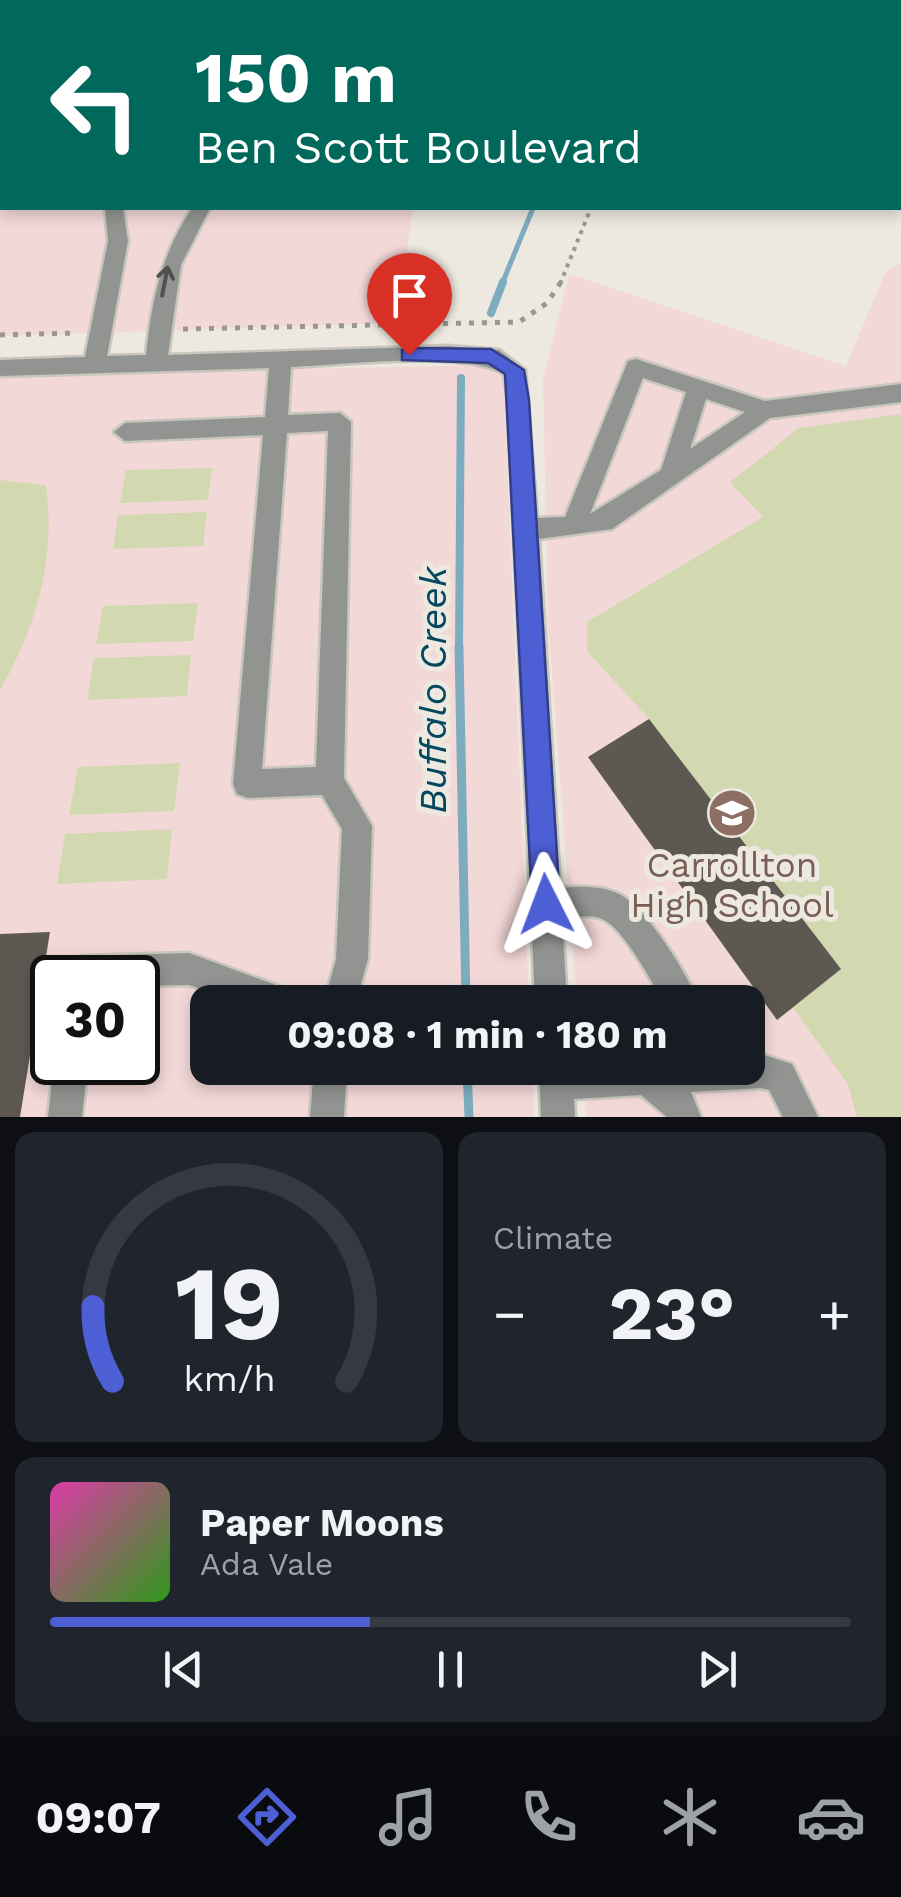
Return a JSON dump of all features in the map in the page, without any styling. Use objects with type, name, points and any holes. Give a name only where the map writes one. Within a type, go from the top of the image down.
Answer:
[{"type":"street","points":[[94,365],[118,241],[114,210]]},
{"type":"street","points":[[156,363],[166,269],[200,210]]},
{"type":"street","points":[[0,368],[477,355],[491,356],[514,370],[550,985]]},
{"type":"street","points":[[282,359],[247,784],[330,782]]},
{"type":"street","points":[[573,527],[636,367],[764,410],[901,393]]},
{"type":"street","points":[[671,474],[698,388]]},
{"type":"street","points":[[525,529],[603,522],[764,410]]},
{"type":"street","points":[[125,432],[340,422],[330,782],[356,826],[352,959],[345,985]]},
{"type":"street","points":[[546,904],[599,903],[612,907],[626,920],[670,985]]},
{"type":"street","points":[[160,970],[189,969],[233,985]]},
{"type":"street","points":[[765,1072],[780,1076],[801,1117]]},
{"type":"street","points":[[65,1117],[68,1085]]},
{"type":"street","points":[[327,1117],[330,1085]]},
{"type":"street","points":[[556,1085],[558,1117]]},
{"type":"street","points":[[656,1085],[678,1102],[687,1117]]},
{"type":"street","points":[[687,1117],[697,1085]]},
{"type":"path","points":[[159,330],[519,322],[536,316],[553,300],[590,210]]},
{"type":"path","points":[[0,335],[101,332]]},
{"type":"shaded area","points":[[0,210],[413,210],[396,323],[0,336]]},
{"type":"shaded area","name":"Carrollton High School","points":[[901,263],[901,1117],[586,1117],[583,1085],[765,1085],[765,985],[576,985],[548,623],[543,379],[569,274],[846,366],[886,271]]},
{"type":"shaded area","points":[[489,365],[504,378],[528,985],[190,985],[190,1085],[533,1085],[534,1117],[0,1117],[0,375]]},
{"type":"green space","points":[[901,414],[901,1117],[857,1117],[848,1084],[793,1008],[777,1020],[765,1003],[765,985],[752,985],[588,757],[649,719],[587,651],[587,622],[763,517],[730,482],[799,428]]},
{"type":"green space","points":[[212,468],[208,500],[120,503],[126,470]]},
{"type":"green space","points":[[0,480],[46,485],[48,539],[41,591],[24,641],[0,690]]},
{"type":"green space","points":[[207,512],[203,546],[113,549],[118,515]]},
{"type":"green space","points":[[198,603],[193,641],[96,644],[103,606]]},
{"type":"green space","points":[[191,655],[187,696],[87,700],[94,658]]},
{"type":"green space","points":[[180,763],[174,811],[69,815],[78,767]]},
{"type":"green space","points":[[172,829],[167,879],[57,884],[65,834]]},
{"type":"building","points":[[649,719],[841,969],[777,1020],[765,1003],[765,985],[752,985],[588,757]]},
{"type":"building","points":[[50,932],[46,955],[30,955],[30,1055],[20,1117],[0,1117],[0,934]]},
{"type":"waterway","name":"Buffalo Creek","points":[[502,284],[532,210]]},
{"type":"waterway","name":"Buffalo Creek","points":[[491,313],[503,282]]},
{"type":"waterway","name":"Buffalo Creek","points":[[459,648],[461,378]]},
{"type":"waterway","name":"Buffalo Creek","points":[[459,648],[466,985]]},
{"type":"waterway","name":"Buffalo Creek","points":[[468,1085],[469,1117]]},
{"type":"place","name":"Carrollton High School","points":[[732,813]]},
{"type":"route","points":[[409,355],[491,356],[514,370],[519,400],[546,904]]}]
